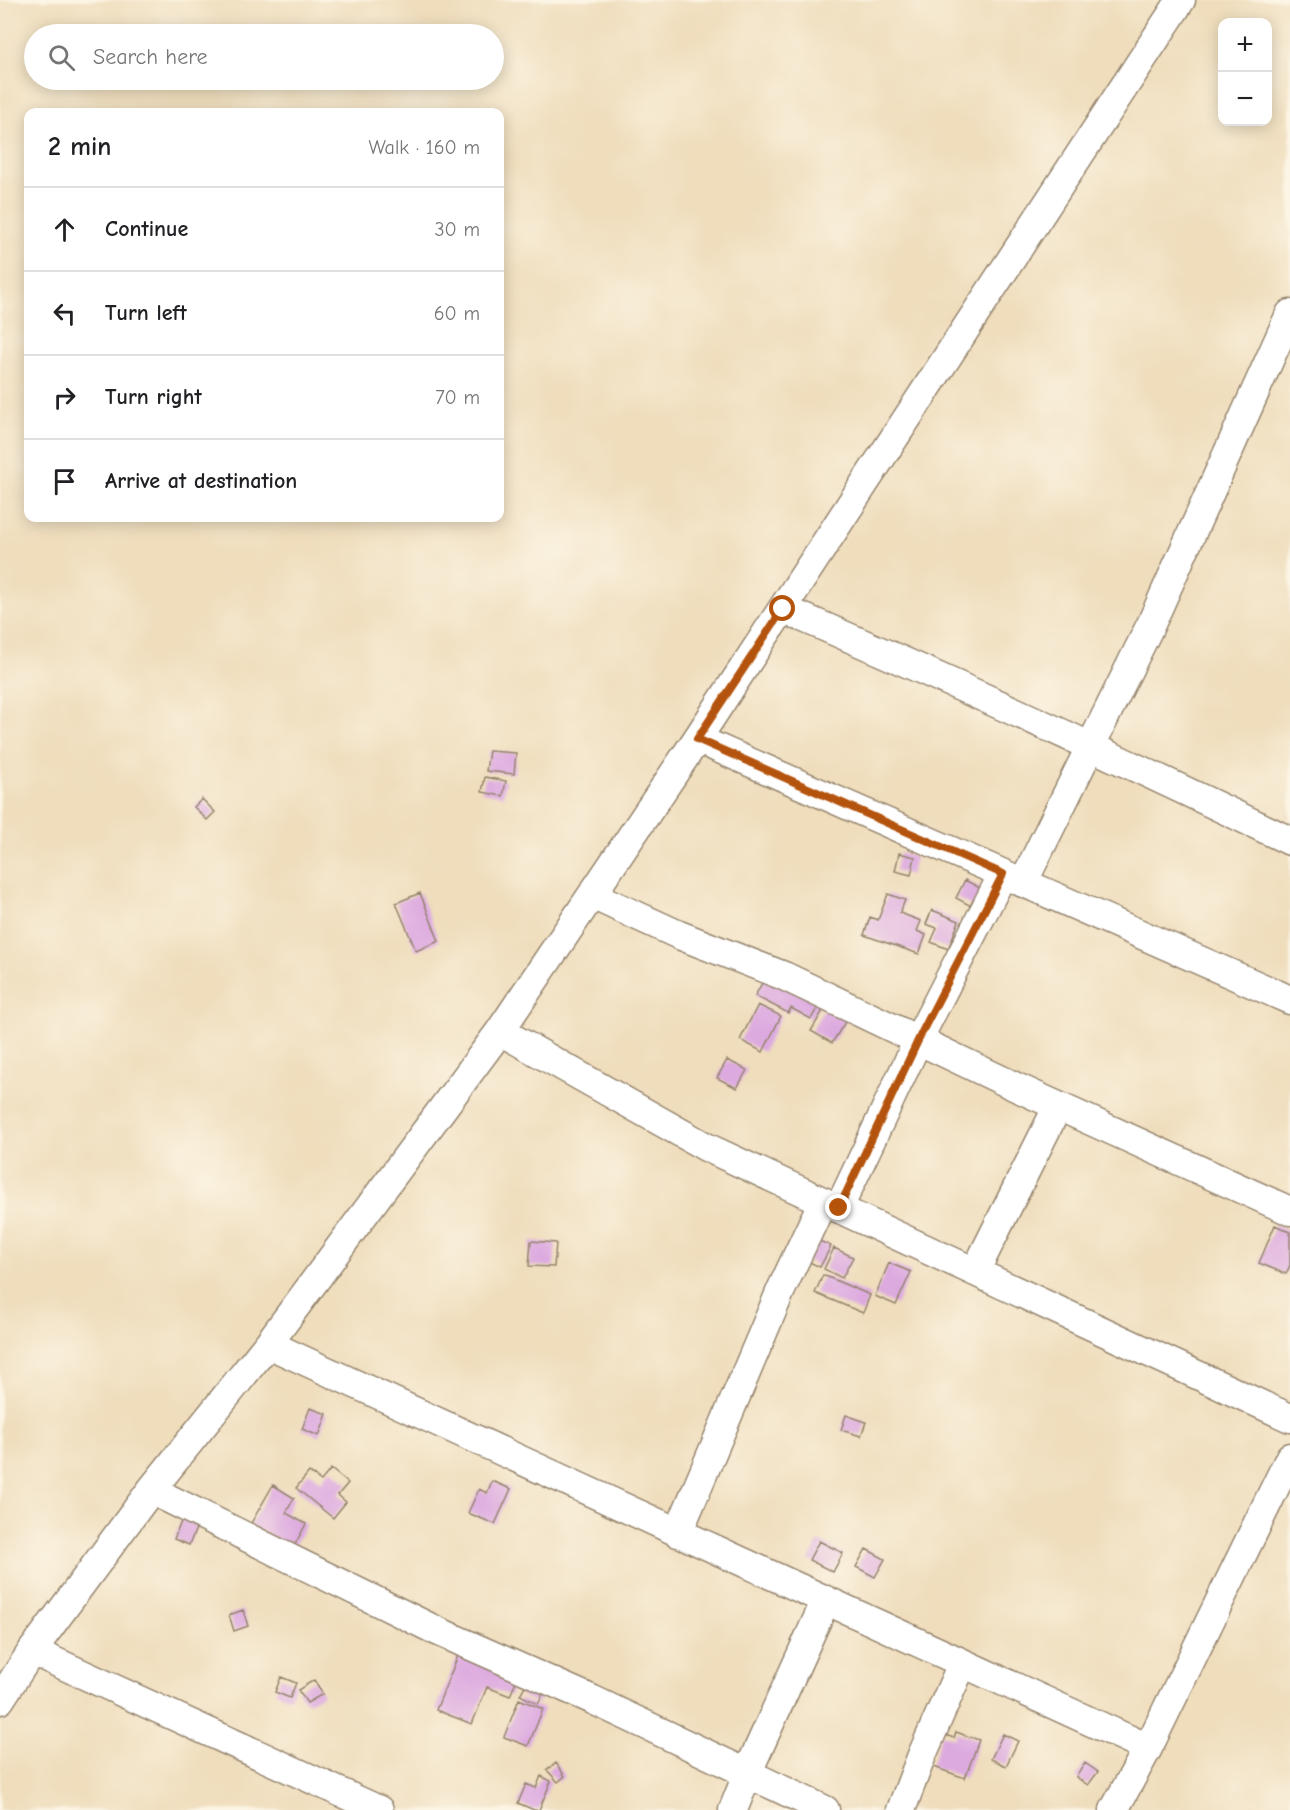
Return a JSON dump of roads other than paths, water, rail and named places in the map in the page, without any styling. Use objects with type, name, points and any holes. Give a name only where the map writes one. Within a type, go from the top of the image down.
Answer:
[{"type":"street","points":[[0,1700],[32,1651],[152,1490],[268,1344],[500,1031],[783,609],[1181,0]]},
{"type":"street","points":[[678,1533],[781,1290],[831,1204],[918,1040],[1091,745],[1151,624],[1290,314]]},
{"type":"street","points":[[783,609],[1091,745],[1290,841]]},
{"type":"street","points":[[697,739],[1290,1000]]},
{"type":"street","points":[[592,895],[679,935],[784,976],[1058,1106],[1290,1211]]},
{"type":"street","points":[[500,1031],[706,1147],[1290,1418]]},
{"type":"street","points":[[975,1272],[1058,1106]]},
{"type":"street","points":[[268,1344],[1148,1748]]},
{"type":"street","points":[[1114,1810],[1148,1748],[1290,1457]]},
{"type":"street","points":[[152,1490],[435,1630],[591,1699],[825,1810]]},
{"type":"street","points":[[733,1810],[826,1600]]},
{"type":"street","points":[[32,1651],[379,1810]]},
{"type":"street","points":[[901,1810],[922,1755],[963,1664]]}]
